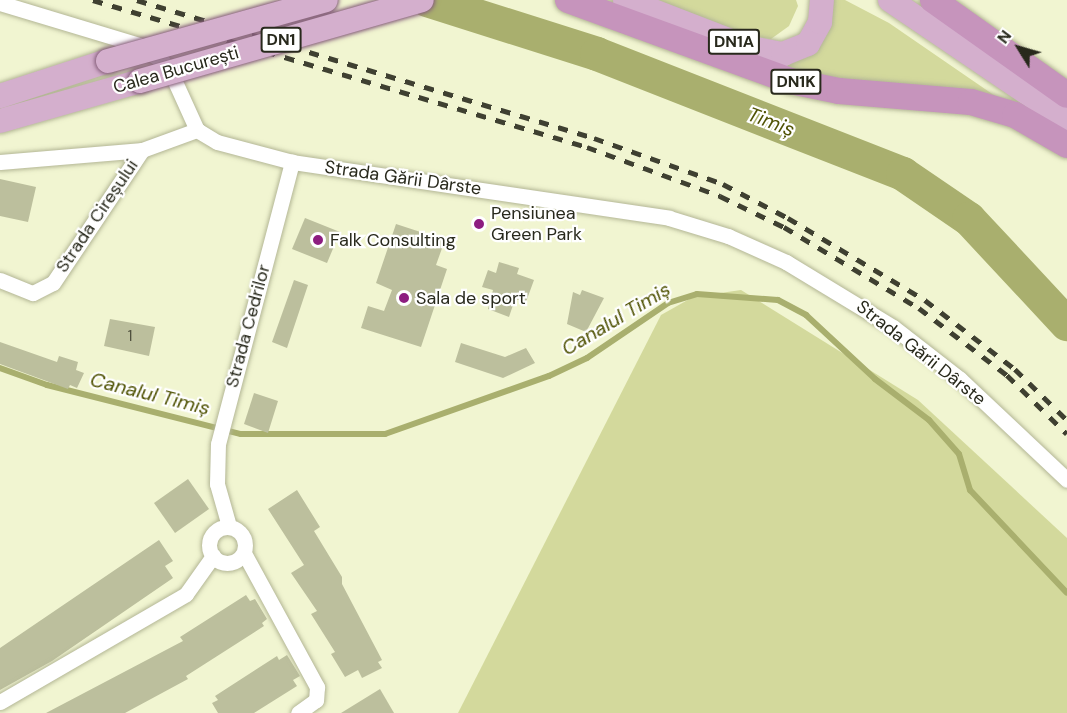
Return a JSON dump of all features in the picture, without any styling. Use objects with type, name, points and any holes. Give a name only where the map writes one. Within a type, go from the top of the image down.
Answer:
[{"type":"highway","name":"DN1K","points":[[568,0],[790,81],[839,91],[971,102],[1014,115],[1067,144]]},
{"type":"highway","points":[[933,0],[1067,95]]},
{"type":"main road","name":"Calea București","points":[[0,96],[108,61],[326,0]]},
{"type":"main road","name":"Calea București","points":[[0,121],[422,0]]},
{"type":"main road","name":"DN1A","points":[[625,0],[746,47],[783,54],[807,44],[820,22],[822,0]]},
{"type":"main road","points":[[890,0],[1067,120]]},
{"type":"street","points":[[0,3],[139,45],[163,62],[172,75],[197,130]]},
{"type":"street","name":"Strada Cireșului","points":[[0,280],[33,293],[52,283],[142,150],[197,130]]},
{"type":"street","name":"Strada Gării Dârste","points":[[197,130],[217,142],[292,162],[669,218],[728,237],[786,262],[893,327],[960,379],[1067,480]]},
{"type":"street","points":[[0,162],[142,150]]},
{"type":"street","name":"Strada Cedrilor","points":[[229,526],[217,484],[218,444],[292,162]]},
{"type":"street","points":[[0,702],[186,594],[213,556],[210,539],[217,530],[229,526],[243,536],[244,553],[317,687],[316,700],[298,713]]},
{"type":"street","points":[[213,556],[229,562],[244,553]]},
{"type":"green space","points":[[657,0],[796,0],[798,6],[789,26],[771,39],[751,36]]},
{"type":"green space","points":[[822,0],[845,0],[889,23],[1001,100],[821,79],[786,66],[799,59]]},
{"type":"green space","points":[[741,290],[918,400],[1067,538],[1067,713],[458,713],[661,315],[693,297]]},
{"type":"building","points":[[0,179],[36,187],[28,222],[0,216]]},
{"type":"building","points":[[305,218],[340,232],[327,263],[292,249]]},
{"type":"building","name":"Sala de sport","points":[[396,224],[445,240],[436,265],[447,269],[421,347],[361,328],[368,306],[384,311],[392,290],[376,283]]},
{"type":"building","points":[[499,262],[519,268],[517,274],[534,280],[526,302],[515,299],[509,317],[488,309],[493,290],[482,287],[488,270],[496,273]]},
{"type":"building","points":[[294,280],[308,285],[287,348],[272,342]]},
{"type":"building","points":[[582,290],[604,298],[586,332],[567,324],[573,292],[580,295]]},
{"type":"building","points":[[110,319],[155,327],[149,356],[104,346]]},
{"type":"building","points":[[0,342],[57,362],[59,356],[78,362],[76,370],[84,373],[77,388],[70,385],[68,389],[0,364]]},
{"type":"building","points":[[461,343],[505,357],[526,348],[535,363],[503,378],[455,362]]},
{"type":"building","points":[[254,393],[278,401],[268,433],[244,424]]},
{"type":"building","points":[[188,479],[209,509],[175,533],[154,503]]},
{"type":"building","points":[[297,490],[320,527],[314,531],[342,577],[342,584],[382,660],[378,662],[382,668],[362,678],[358,670],[345,677],[331,654],[335,652],[311,614],[317,611],[291,573],[304,565],[268,509]]},
{"type":"building","points":[[159,540],[173,561],[165,566],[173,578],[52,661],[0,690],[0,648]]},
{"type":"building","points":[[246,595],[250,601],[255,599],[267,619],[262,623],[264,626],[186,676],[188,679],[125,713],[46,713],[183,641],[180,637]]},
{"type":"building","points":[[287,655],[300,676],[293,680],[297,686],[254,713],[218,713],[212,703],[218,700],[215,696],[277,656],[279,660]]},
{"type":"building","points":[[380,689],[394,713],[341,713]]},
{"type":"waterway","name":"Timiș","points":[[427,0],[597,54],[903,174],[969,219],[1067,324]]},
{"type":"waterway","name":"Canalul Timiș","points":[[0,368],[47,385],[241,434],[385,434],[549,376],[587,358],[668,303],[697,294],[778,300],[806,315],[875,379],[929,420],[959,454],[970,490],[1067,593]]},
{"type":"railway","points":[[93,0],[587,147],[720,196],[784,227],[919,308],[1007,375],[1067,434]]},
{"type":"railway","points":[[137,0],[594,138],[723,184],[788,218],[925,300],[1015,369],[1067,420]]},
{"type":"place","name":"Pensiunea Green Park","points":[[479,224]]},
{"type":"place","name":"Falk Consulting","points":[[318,240]]},
{"type":"place","name":"Sala de sport","points":[[404,298]]}]
